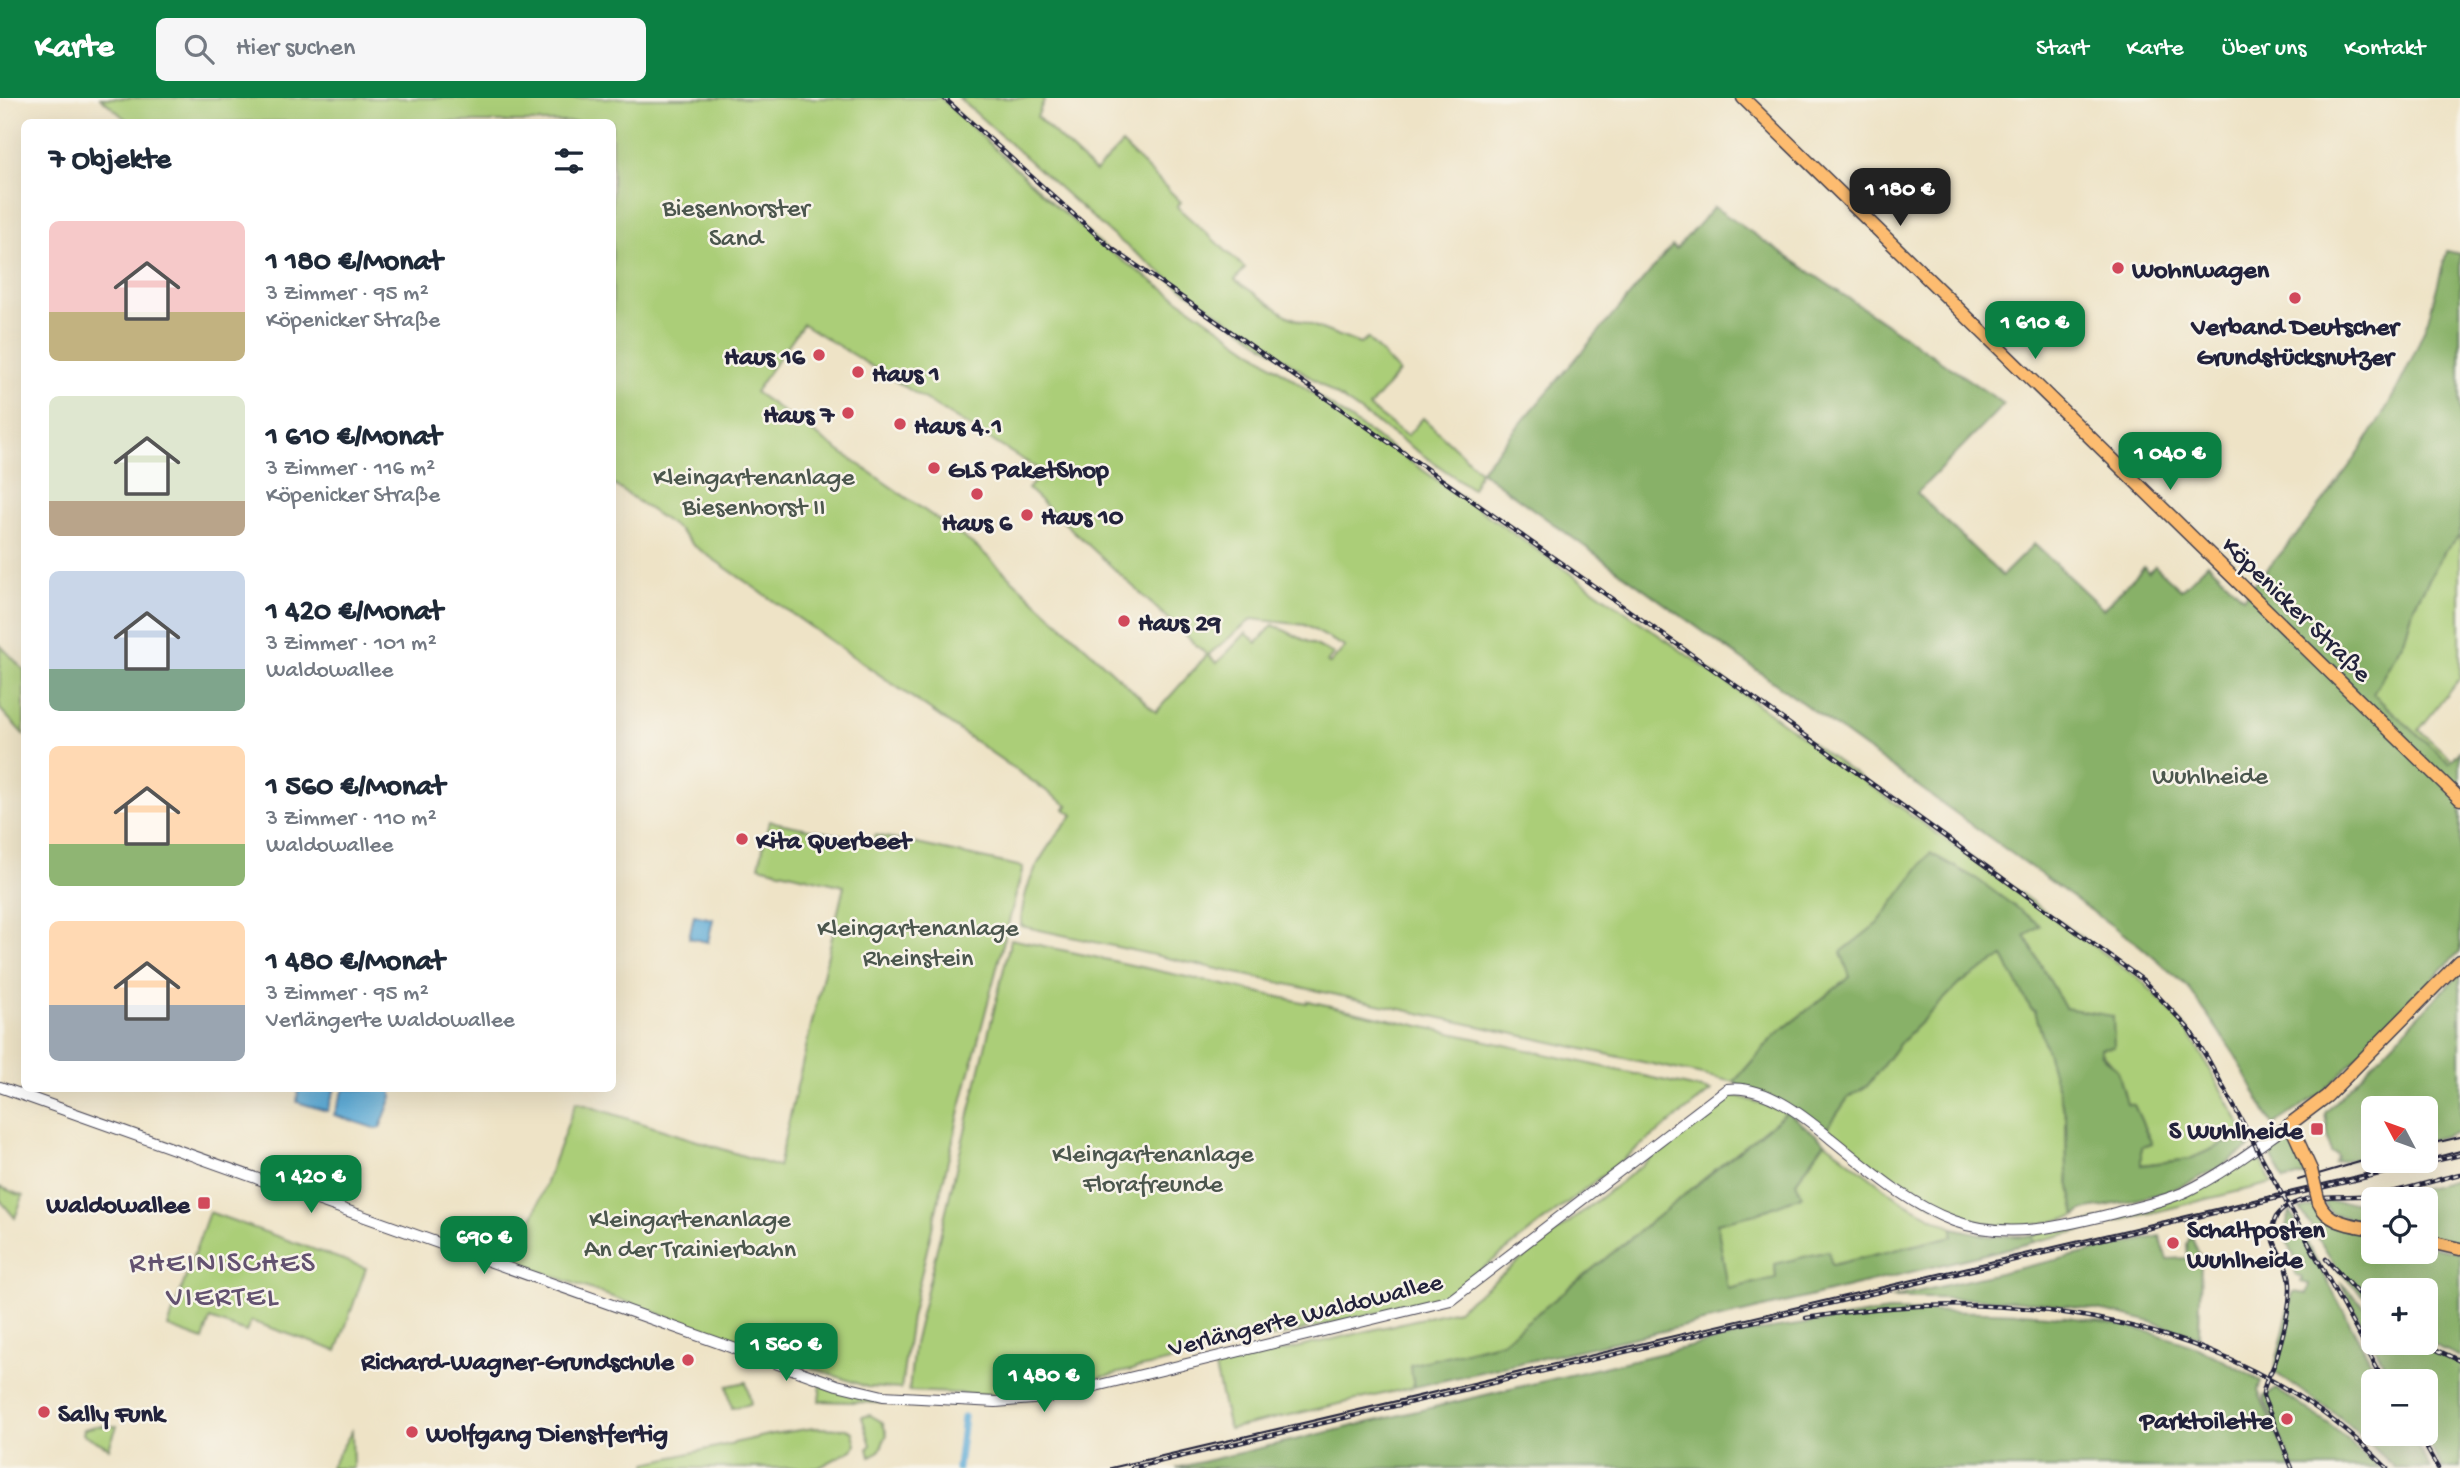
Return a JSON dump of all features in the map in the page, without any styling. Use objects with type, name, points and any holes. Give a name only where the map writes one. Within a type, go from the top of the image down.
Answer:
[{"type":"main road","name":"Köpenicker Straße","points":[[1743,98],[2460,799]]},
{"type":"main road","points":[[2361,1226],[2333,1220],[2322,1211],[2311,1170],[2290,1124],[2327,1096],[2460,961]]},
{"type":"main road","points":[[2438,1244],[2460,1249]]},
{"type":"street","name":"Verlängerte Waldowallee","points":[[0,1087],[801,1373],[866,1393],[996,1402],[1041,1399],[1445,1303],[1460,1295],[1721,1092],[1733,1088],[1767,1097],[1794,1110],[1886,1182],[1931,1211],[1974,1227],[2009,1231],[2052,1228],[2168,1198],[2210,1178],[2290,1124]]},
{"type":"green space","points":[[101,98],[941,98],[1058,208],[1108,250],[1746,696],[2142,981],[2187,1029],[2252,1145],[2248,1148],[2240,1136],[2190,1159],[2140,1165],[2141,1147],[2152,1144],[2134,1105],[2127,1105],[2118,1071],[2065,1009],[2025,936],[2039,926],[1880,921],[1850,977],[1774,1036],[1734,1082],[1021,926],[1026,894],[1037,866],[1073,815],[1065,809],[1068,806],[693,545],[679,530],[616,486],[616,119],[126,119]],"holes":[[[803,324],[1043,472],[1028,489],[1207,655],[1156,712],[977,547],[755,392]],[[1252,619],[1305,625],[1345,647],[1330,664],[1327,662],[1334,654],[1273,625],[1257,643],[1246,633],[1217,663],[1208,655]]]},
{"type":"green space","points":[[959,98],[1045,98],[1037,117],[1095,172],[1122,144],[1181,202],[1177,207],[1245,268],[1235,280],[1288,316],[1360,344],[1367,338],[1399,372],[1369,407],[1407,436],[1423,418],[1480,471],[1472,489],[1176,284],[1111,234]]},
{"type":"green space","name":"Wuhlheide","points":[[1714,207],[2004,404],[1917,493],[2002,576],[2034,544],[2103,609],[2144,567],[2148,572],[2155,566],[2181,590],[2208,563],[2243,597],[2325,499],[2375,428],[2415,353],[2430,313],[2447,251],[2460,254],[2460,535],[2444,552],[2414,606],[2405,638],[2373,694],[2449,763],[2460,751],[2460,951],[2323,1092],[2273,1125],[2235,1055],[2188,987],[2139,945],[1480,471],[1672,246],[1676,249]]},
{"type":"green space","points":[[2460,535],[2460,678],[2419,730],[2452,760],[2449,763],[2372,694],[2405,638],[2414,606],[2444,552]]},
{"type":"green space","points":[[0,645],[21,667],[21,732],[0,709]]},
{"type":"green space","points":[[769,821],[873,842],[875,835],[1023,867],[960,1110],[911,1317],[901,1389],[867,1387],[516,1263],[576,1102],[778,1167],[844,886],[759,866]]},
{"type":"green space","points":[[1930,853],[1977,879],[2040,925],[2025,936],[2065,1008],[2113,1016],[2114,1047],[2101,1048],[2101,1054],[2118,1071],[2127,1104],[2134,1105],[2152,1144],[2141,1147],[2141,1165],[2190,1159],[2241,1136],[2248,1148],[2188,1183],[2151,1196],[2083,1210],[2076,1216],[2067,1172],[2066,1117],[2035,1011],[2031,1009],[2003,957],[1959,984],[1900,1043],[1868,1085],[1848,1098],[1826,1130],[1737,1085],[1734,1082],[1774,1036],[1850,977],[1841,952],[1878,923]]},
{"type":"green space","name":"Kleingartenanlage Florafreunde","points":[[1011,939],[1307,1003],[1308,1001],[1711,1091],[1446,1297],[1020,1396],[909,1391],[914,1344]]},
{"type":"green space","points":[[2003,956],[2031,1009],[2035,1011],[2066,1117],[2067,1172],[2076,1216],[2028,1225],[1985,1223],[1935,1206],[1890,1178],[1827,1129],[1848,1098],[1868,1085],[1900,1043],[1959,984]]},
{"type":"green space","points":[[2460,973],[2460,1132],[2438,1138],[2438,1096],[2361,1096],[2361,1156],[2335,1163],[2338,1158],[2337,1154],[2331,1153],[2325,1113]]},
{"type":"green space","points":[[1738,1096],[1787,1112],[1502,1342],[1410,1365],[1414,1387],[1229,1429],[1214,1364],[1228,1364],[1457,1310],[1729,1097]]},
{"type":"green space","points":[[1787,1112],[1825,1142],[1796,1182],[1802,1196],[1756,1214],[1717,1223],[1728,1289],[1776,1278],[1775,1264],[1828,1251],[1832,1265],[1953,1236],[1953,1228],[1990,1236],[2031,1236],[2034,1242],[1743,1313],[1414,1387],[1410,1365],[1502,1342]]},
{"type":"green space","points":[[2284,1139],[2304,1160],[2307,1174],[2284,1181],[2266,1146]]},
{"type":"green space","points":[[1825,1142],[1903,1202],[1953,1228],[1953,1236],[1832,1265],[1775,1264],[1776,1278],[1728,1289],[1717,1223],[1801,1196],[1796,1182]]},
{"type":"green space","points":[[2256,1152],[2272,1183],[2034,1242],[2031,1236],[2162,1204]]},
{"type":"green space","points":[[2460,1179],[2460,1246],[2438,1241],[2438,1187],[2428,1187]]},
{"type":"green space","points":[[0,1187],[23,1196],[15,1218],[0,1200]]},
{"type":"green space","points":[[2361,1200],[2361,1221],[2332,1214],[2323,1202],[2356,1202]]},
{"type":"green space","points":[[2315,1206],[2319,1215],[2361,1229],[2361,1264],[2438,1264],[2438,1247],[2460,1252],[2460,1357],[2438,1347],[2438,1278],[2361,1278],[2361,1293],[2337,1269],[2300,1209]]},
{"type":"green space","points":[[2290,1211],[2361,1344],[2361,1355],[2367,1355],[2375,1369],[2361,1369],[2361,1436],[2340,1417],[2274,1372],[2292,1295],[2294,1292],[2307,1294],[2309,1284],[2301,1282],[2302,1278],[2295,1274],[2297,1262],[2284,1235]]},
{"type":"green space","points":[[209,1212],[366,1268],[337,1351],[251,1321],[246,1332],[210,1319],[203,1340],[168,1327]]},
{"type":"green space","points":[[2191,1235],[2201,1259],[2199,1337],[2123,1315],[2046,1303],[1969,1298],[1890,1298],[2160,1236],[2167,1259],[2188,1258],[2187,1244]]},
{"type":"green space","points":[[2340,1282],[2361,1303],[2361,1321]]},
{"type":"green space","points":[[1889,1311],[2006,1313],[2082,1319],[2158,1334],[2195,1347],[2261,1381],[2258,1391],[2291,1468],[1176,1468],[1752,1332]]},
{"type":"green space","points":[[2438,1353],[2460,1363],[2460,1468],[2443,1468],[2429,1446],[2438,1446],[2438,1369],[2387,1369],[2379,1355]]},
{"type":"green space","points":[[746,1382],[751,1404],[732,1408],[727,1386]]},
{"type":"green space","points":[[821,1383],[882,1400],[883,1403],[819,1401]]},
{"type":"green space","points":[[2276,1389],[2329,1424],[2379,1468],[2294,1468],[2265,1401],[2264,1396]]},
{"type":"green space","points":[[870,1415],[882,1422],[887,1434],[880,1450],[870,1457],[868,1448],[871,1445],[862,1417]]},
{"type":"green space","points":[[117,1426],[109,1448],[83,1434],[84,1429]]},
{"type":"green space","points":[[814,1428],[847,1429],[853,1432],[856,1445],[852,1450],[818,1468],[648,1468],[647,1463],[773,1434]]},
{"type":"green space","points":[[352,1431],[353,1468],[330,1468]]},
{"type":"green space","points":[[2372,1446],[2417,1446],[2430,1468],[2396,1468]]},
{"type":"water","points":[[694,915],[713,919],[708,942],[689,938]]},
{"type":"water","points":[[298,1092],[334,1092],[327,1111],[297,1102]]},
{"type":"water","points":[[343,1092],[392,1092],[380,1128],[334,1115]]},
{"type":"waterway","points":[[958,1468],[964,1417]]},
{"type":"tram line","points":[[2438,1142],[2460,1137]]},
{"type":"tram line","points":[[2438,1157],[2460,1151]]},
{"type":"tram line","points":[[2298,1180],[2361,1162]]},
{"type":"tram line","points":[[1111,1468],[2370,1173]]},
{"type":"railway","points":[[944,98],[1110,247],[1748,694],[2143,980],[2189,1029],[2208,1059],[2377,1369]]},
{"type":"railway","points":[[1132,1468],[2460,1155]]},
{"type":"railway","points":[[2292,1468],[2263,1396],[2264,1386],[2281,1342],[2290,1293],[2289,1275],[2273,1235],[2276,1217],[2285,1208],[2308,1199],[2385,1193],[2460,1174]]},
{"type":"railway","points":[[2326,1259],[2361,1297]]},
{"type":"railway","points":[[1806,1318],[1884,1308],[1962,1305],[2040,1310],[2116,1322],[2190,1344],[2261,1375],[2327,1416],[2387,1468]]},
{"type":"railway","points":[[2438,1351],[2460,1361]]},
{"type":"railway","points":[[2425,1446],[2438,1468]]},
{"type":"place","name":"Wohnwagen","points":[[2118,268]]},
{"type":"place","name":"Verband Deutscher Grundstücksnutzer","points":[[2295,298]]},
{"type":"place","name":"Haus 16","points":[[819,355]]},
{"type":"place","name":"Haus 1","points":[[858,372]]},
{"type":"place","name":"Haus 7","points":[[848,413]]},
{"type":"place","name":"Haus 4.1","points":[[900,424]]},
{"type":"place","name":"GLS PaketShop","points":[[934,468]]},
{"type":"place","name":"Haus 6","points":[[977,494]]},
{"type":"place","name":"Haus 10","points":[[1027,515]]},
{"type":"place","name":"Haus 29","points":[[1124,621]]},
{"type":"place","name":"Kita Querbeet","points":[[742,839]]},
{"type":"place","name":"S Wuhlheide","points":[[2317,1129]]},
{"type":"place","name":"Waldowallee","points":[[204,1203]]},
{"type":"place","name":"Schaltposten Wuhlheide","points":[[2173,1243]]},
{"type":"place","name":"Richard-Wagner-Grundschule","points":[[688,1360]]},
{"type":"place","name":"Sally Funk","points":[[44,1412]]},
{"type":"place","name":"Parktoilette","points":[[2287,1419]]},
{"type":"place","name":"Wolfgang Dienstfertig","points":[[412,1432]]},
{"type":"district","name":"RHEINISCHES VIERTEL","points":[[223,1278]]},
{"type":"park label","name":"Biesenhorster Sand","points":[[736,221]]},
{"type":"park label","name":"Kleingartenanlage Biesenhorst II","points":[[754,490]]},
{"type":"park label","name":"Kleingartenanlage Rheinstein","points":[[918,941]]},
{"type":"park label","name":"Kleingartenanlage An der Trainierbahn","points":[[690,1232]]}]
